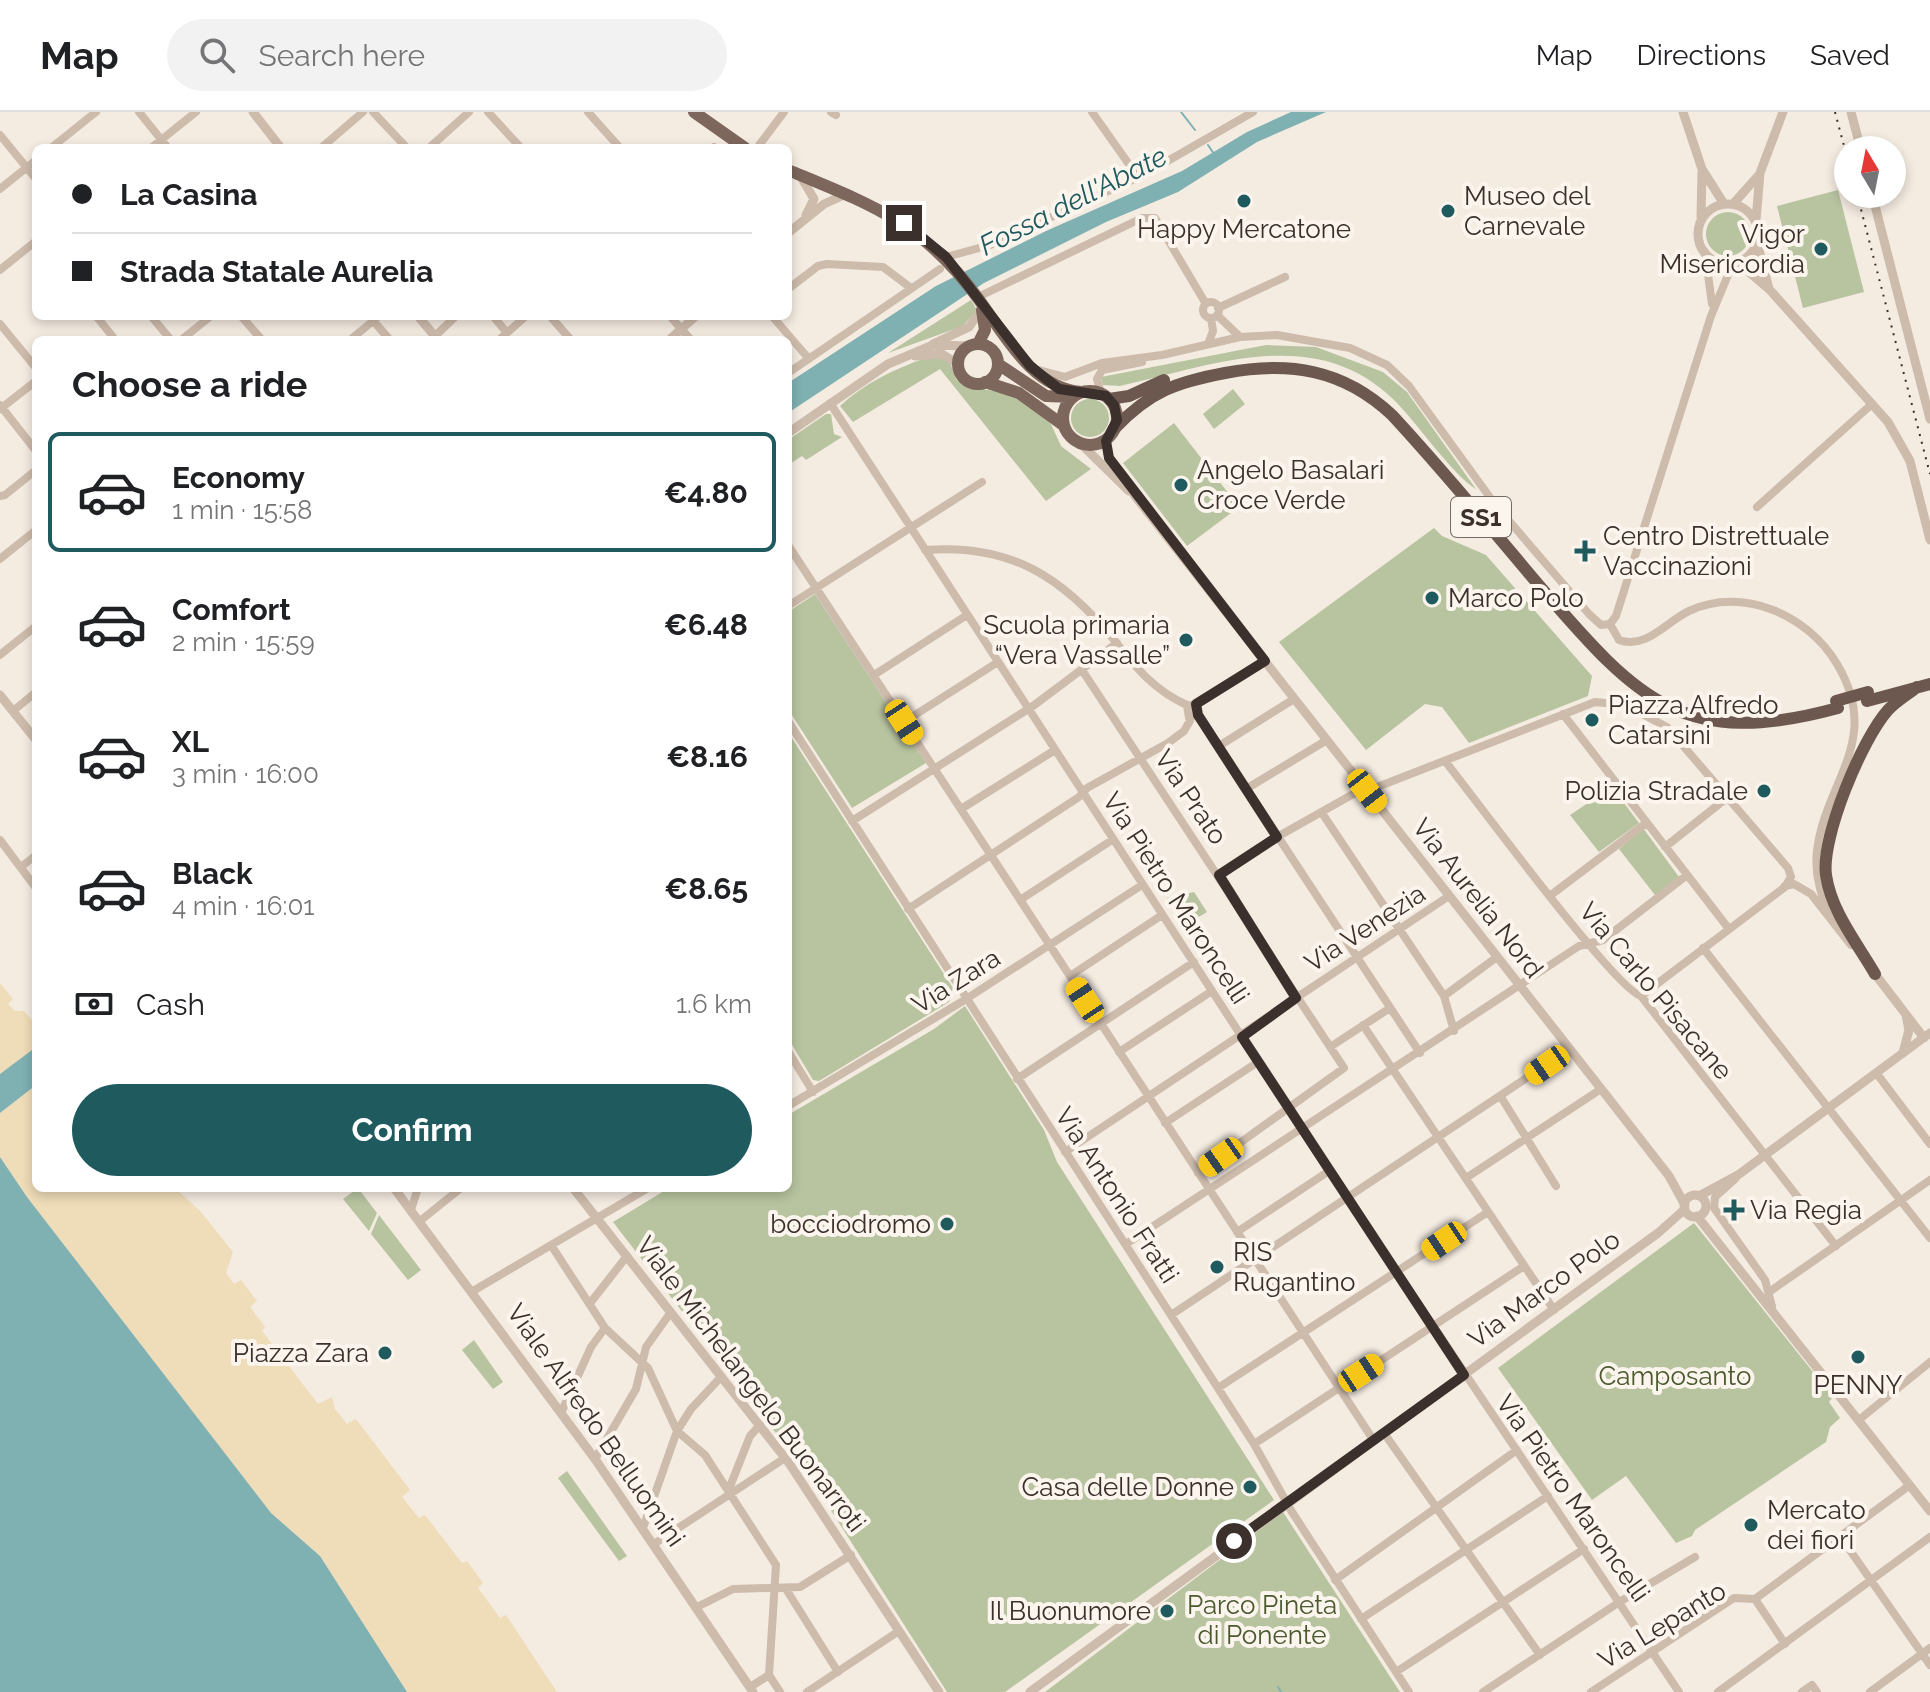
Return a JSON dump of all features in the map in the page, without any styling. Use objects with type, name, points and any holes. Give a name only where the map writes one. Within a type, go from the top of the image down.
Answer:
[{"type":"highway","name":"SS1","points":[[1105,396],[1129,396],[1177,376],[1256,359],[1299,359],[1339,370],[1369,385],[1399,411],[1603,647],[1648,686],[1674,701],[1732,715],[1776,715],[1837,705]]},
{"type":"highway","name":"SS1","points":[[1116,427],[1157,392],[1191,381],[1270,366],[1309,369],[1334,376],[1364,392],[1392,415],[1603,659],[1648,695],[1682,712],[1741,724],[1781,722],[1867,697],[1923,686]]},
{"type":"highway","name":"SS1","points":[[1867,697],[1930,675]]},
{"type":"highway","points":[[1875,974],[1831,897],[1826,856],[1834,824],[1874,732],[1888,710],[1923,686]]},
{"type":"main road","points":[[702,115],[740,144]]},
{"type":"main road","points":[[794,172],[892,215],[947,264],[1031,367],[1059,389],[1077,394],[1064,409],[1063,425]]},
{"type":"main road","points":[[979,300],[985,330],[979,346],[961,354],[958,364],[969,381],[985,382],[1019,393],[1063,425],[1070,437],[1081,444],[1092,446],[1106,441]]},
{"type":"main road","points":[[979,346],[1031,367]]},
{"type":"main road","name":"SS1","points":[[979,346],[998,364],[1046,396],[1105,396]]},
{"type":"main road","points":[[985,382],[993,377],[998,364]]},
{"type":"main road","points":[[1105,396],[1117,412],[1116,427]]},
{"type":"main road","name":"SS1","points":[[1106,441],[1116,427]]},
{"type":"street","points":[[56,144],[96,112]]},
{"type":"street","points":[[139,112],[165,144]]},
{"type":"street","points":[[155,144],[196,112]]},
{"type":"street","points":[[253,112],[278,144]]},
{"type":"street","points":[[326,144],[363,112]]},
{"type":"street","points":[[373,112],[403,144]]},
{"type":"street","points":[[433,144],[469,112]]},
{"type":"street","points":[[488,112],[517,144]]},
{"type":"street","points":[[588,112],[616,144]]},
{"type":"street","points":[[760,144],[784,112]]},
{"type":"street","points":[[1092,112],[1138,177]]},
{"type":"street","points":[[792,370],[947,264],[1138,177],[1253,112]]},
{"type":"street","points":[[1683,112],[1702,169],[1729,204],[1743,207],[1756,221]]},
{"type":"street","points":[[1769,289],[1757,242],[1756,221],[1760,173],[1783,112]]},
{"type":"street","points":[[1851,112],[1857,136]]},
{"type":"street","points":[[0,135],[32,174]]},
{"type":"street","points":[[0,189],[32,163]]},
{"type":"street","points":[[1702,169],[1698,238],[1705,252],[1712,288],[1711,316]]},
{"type":"street","points":[[794,172],[814,199]]},
{"type":"street","points":[[1701,220],[1707,212],[1729,204],[1760,173]]},
{"type":"street","points":[[801,222],[826,185]]},
{"type":"street","points":[[824,204],[826,185]]},
{"type":"street","points":[[792,230],[824,204],[846,194]]},
{"type":"street","points":[[1876,208],[1930,419]]},
{"type":"street","points":[[792,430],[888,364],[969,327],[979,300],[1142,218],[1155,218],[1206,304],[1203,313],[1216,314],[1285,277]]},
{"type":"street","points":[[1705,252],[1720,262],[1735,263],[1749,255],[1757,242]]},
{"type":"street","points":[[0,270],[32,244]]},
{"type":"street","points":[[1735,263],[1769,289],[1888,422],[1910,461],[1930,540]]},
{"type":"street","points":[[1610,624],[1616,616],[1711,316],[1735,263]]},
{"type":"street","points":[[792,286],[818,266],[827,264],[883,267],[911,288]]},
{"type":"street","points":[[1216,314],[1240,337]]},
{"type":"street","points":[[1208,344],[1216,314]]},
{"type":"street","points":[[99,320],[112,336]]},
{"type":"street","points":[[154,320],[168,336]]},
{"type":"street","points":[[186,336],[206,320]]},
{"type":"street","points":[[244,320],[258,336]]},
{"type":"street","points":[[354,336],[372,320]]},
{"type":"street","points":[[421,320],[434,336]]},
{"type":"street","points":[[438,336],[452,320]]},
{"type":"street","points":[[496,320],[507,333]]},
{"type":"street","points":[[504,336],[522,320]]},
{"type":"street","points":[[554,320],[568,336]]},
{"type":"street","points":[[674,320],[688,336]]},
{"type":"street","points":[[674,336],[692,320]]},
{"type":"street","points":[[775,320],[789,336]]},
{"type":"street","points":[[0,324],[32,363]]},
{"type":"street","points":[[1105,396],[1097,379],[1102,370],[1240,337],[1291,336],[1330,342],[1370,356],[1395,371],[1521,537],[1597,622],[1610,624]]},
{"type":"street","points":[[792,339],[809,359]]},
{"type":"street","points":[[933,345],[979,346]]},
{"type":"street","points":[[904,358],[938,353],[958,364]]},
{"type":"street","points":[[1031,367],[1065,377],[1102,363],[1162,355]]},
{"type":"street","points":[[32,384],[1,407],[32,446]]},
{"type":"street","name":"Via Pietro Maroncelli","points":[[830,403],[1347,1199],[1464,1375],[1621,1601],[1679,1692]]},
{"type":"street","points":[[1757,507],[1872,404]]},
{"type":"street","name":"Via Aurelia Nord","points":[[1106,441],[1109,458],[1135,496],[1669,1176],[1685,1207]]},
{"type":"street","name":"Via Aurelia Nord","points":[[1081,444],[1135,496]]},
{"type":"street","points":[[0,496],[32,473]]},
{"type":"street","points":[[792,603],[982,482]]},
{"type":"street","points":[[0,559],[32,533]]},
{"type":"street","points":[[925,550],[968,549],[1038,570],[1079,599],[1139,673],[1191,705],[1194,717],[1219,746],[1420,1053]]},
{"type":"street","points":[[792,551],[1374,1441]]},
{"type":"street","points":[[1610,624],[1618,639],[1632,643],[1646,639],[1697,608],[1721,602],[1747,603],[1791,618],[1826,647],[1847,684],[1854,720],[1850,757],[1817,852],[1820,892],[1833,922]]},
{"type":"street","points":[[874,675],[967,615]]},
{"type":"street","points":[[0,655],[32,629]]},
{"type":"street","points":[[852,821],[1027,707],[1117,643]]},
{"type":"street","points":[[1191,705],[1265,661]]},
{"type":"street","points":[[904,722],[998,662]]},
{"type":"street","name":"Via Prato","points":[[1082,670],[1344,1068],[1289,1109]]},
{"type":"street","points":[[0,695],[32,735]]},
{"type":"street","points":[[13,711],[32,695]]},
{"type":"street","points":[[1219,746],[1294,699]]},
{"type":"street","points":[[1219,875],[1277,837],[1365,790],[1595,702],[1611,702],[1650,716],[1672,731],[1789,871],[1791,879],[1785,887],[1641,996]]},
{"type":"street","points":[[1563,714],[1729,929]]},
{"type":"street","points":[[908,909],[1084,794],[1087,788],[1182,733],[1194,717]]},
{"type":"street","name":"Via Antonio Fratti","points":[[792,727],[1254,1444],[1335,1580],[1409,1692]]},
{"type":"street","points":[[1246,789],[1327,740]]},
{"type":"street","points":[[961,809],[1055,750]]},
{"type":"street","name":"Via Carlo Pisacane","points":[[1445,761],[1587,942],[1628,990],[1641,996],[1836,1246]]},
{"type":"street","points":[[1665,847],[1728,797]]},
{"type":"street","points":[[1322,813],[1444,996],[1454,1031]]},
{"type":"street","points":[[1551,895],[1646,823]]},
{"type":"street","points":[[0,840],[32,882]]},
{"type":"street","points":[[1020,900],[1112,840]]},
{"type":"street","points":[[21,867],[32,858]]},
{"type":"street","points":[[1126,1244],[1587,942],[1603,940],[1687,875]]},
{"type":"street","name":"Via Zara","points":[[792,1104],[967,999],[1142,885]]},
{"type":"street","points":[[1785,887],[1802,886],[1924,1038]]},
{"type":"street","name":"Via Venezia","points":[[1065,1152],[1242,1037],[1449,896]]},
{"type":"street","points":[[1070,976],[1162,915]]},
{"type":"street","points":[[1703,948],[1930,1238]]},
{"type":"street","points":[[1444,996],[1497,957]]},
{"type":"street","points":[[1017,1079],[1194,962]]},
{"type":"street","points":[[1119,1052],[1212,991]]},
{"type":"street","points":[[1330,1047],[1390,1008]]},
{"type":"street","points":[[1911,1023],[1930,1026]]},
{"type":"street","points":[[1903,1053],[1911,1023]]},
{"type":"street","points":[[1363,1025],[1554,1310]]},
{"type":"street","name":"Via Marco Polo","points":[[1658,1233],[1705,1207],[1738,1175],[1924,1038]]},
{"type":"street","points":[[1171,1315],[1570,1049]]},
{"type":"street","points":[[792,1058],[813,1092]]},
{"type":"street","points":[[1165,1123],[1258,1062]]},
{"type":"street","points":[[1877,1074],[1930,1144]]},
{"type":"street","points":[[1466,1178],[1601,1089]]},
{"type":"street","points":[[1501,1097],[1556,1186]]},
{"type":"street","points":[[1198,1173],[1289,1109]]},
{"type":"street","points":[[1237,1232],[1329,1171]]},
{"type":"street","name":"Via Aurelia Nord","points":[[1669,1176],[1697,1196],[1705,1207]]},
{"type":"street","points":[[1769,1292],[1930,1180]]},
{"type":"street","name":"Viale Alfredo Belluomini","points":[[397,1192],[595,1459],[752,1689]]},
{"type":"street","points":[[411,1210],[417,1192]]},
{"type":"street","points":[[420,1221],[456,1192]]},
{"type":"street","name":"Viale Michelangelo Buonarroti","points":[[576,1192],[785,1458],[939,1692]]},
{"type":"street","points":[[473,1291],[641,1192]]},
{"type":"street","name":"Via Marco Polo","points":[[1030,1692],[1658,1233],[1685,1207],[1687,1199],[1697,1196]]},
{"type":"street","points":[[1685,1207],[1705,1207],[1718,1219],[1763,1276],[1772,1306]]},
{"type":"street","points":[[1705,1207],[1717,1238],[1930,1511]]},
{"type":"street","points":[[1218,1388],[1488,1212]]},
{"type":"street","points":[[551,1245],[591,1302],[605,1328],[653,1374],[677,1431],[705,1455],[776,1565],[769,1675],[780,1692]]},
{"type":"street","points":[[591,1302],[627,1256]]},
{"type":"street","points":[[1254,1444],[1524,1266]]},
{"type":"street","points":[[595,1459],[636,1389],[640,1362],[671,1312]]},
{"type":"street","points":[[561,1413],[591,1347],[605,1328]]},
{"type":"street","points":[[1860,1419],[1930,1362]]},
{"type":"street","points":[[643,1528],[677,1431],[691,1409],[721,1377]]},
{"type":"street","points":[[730,1492],[750,1436],[760,1425]]},
{"type":"street","points":[[1384,1433],[1540,1655]]},
{"type":"street","points":[[1335,1580],[1517,1450]]},
{"type":"street","points":[[654,1544],[785,1458]]},
{"type":"street","name":"Via Lepanto","points":[[1591,1692],[1734,1598],[1755,1599],[1910,1485]]},
{"type":"street","points":[[1361,1619],[1548,1496]]},
{"type":"street","points":[[1840,1536],[1926,1651],[1930,1665]]},
{"type":"street","points":[[1718,1692],[1930,1537]]},
{"type":"street","points":[[1396,1672],[1584,1549]]},
{"type":"street","points":[[697,1607],[733,1589],[800,1587],[851,1555]]},
{"type":"street","points":[[1483,1692],[1621,1601],[1695,1557]]},
{"type":"street","points":[[786,1589],[838,1672]]},
{"type":"street","points":[[1755,1599],[1785,1644]]},
{"type":"street","points":[[807,1692],[899,1631]]},
{"type":"street","points":[[1870,1692],[1926,1651]]},
{"type":"street","points":[[752,1689],[769,1675]]},
{"type":"street","points":[[1802,1692],[1815,1688]]},
{"type":"green space","name":"Vigor Misericordia","points":[[1834,191],[1834,208],[1843,208],[1864,292],[1803,308],[1777,206]]},
{"type":"green space","points":[[1728,212],[1744,218],[1750,234],[1744,250],[1728,256],[1712,250],[1706,234],[1712,218]]},
{"type":"green space","points":[[971,300],[977,310],[963,326],[888,353]]},
{"type":"green space","points":[[1266,345],[1316,347],[1383,372],[1407,392],[1476,489],[1457,473],[1393,399],[1362,376],[1330,362],[1296,356],[1261,356],[1120,386],[1103,385],[1101,377]]},
{"type":"green space","points":[[926,358],[944,358],[951,365],[956,379],[965,386],[1011,394],[1051,424],[1061,446],[1091,469],[1046,501],[940,369],[853,422],[840,406],[880,378]]},
{"type":"green space","points":[[1233,389],[1245,404],[1214,429],[1203,414]]},
{"type":"green space","points":[[1090,399],[1103,405],[1109,418],[1103,431],[1090,437],[1077,431],[1071,418],[1077,405]]},
{"type":"green space","points":[[826,414],[831,414],[834,434],[842,437],[806,460],[802,456],[792,462],[792,437]]},
{"type":"green space","name":"Angelo Basalari Croce Verde","points":[[1174,423],[1239,507],[1187,546],[1123,463]]},
{"type":"green space","name":"Marco Polo","points":[[1434,528],[1442,536],[1486,555],[1592,676],[1588,696],[1469,743],[1442,707],[1425,704],[1366,750],[1279,642]]},
{"type":"green space","points":[[815,594],[926,763],[852,808],[792,715],[792,609]]},
{"type":"green space","points":[[792,738],[953,988],[949,1002],[819,1081],[813,1080],[792,1045]]},
{"type":"green space","points":[[1612,787],[1639,823],[1599,852],[1570,815]]},
{"type":"green space","points":[[1643,828],[1679,877],[1655,895],[1619,849]]},
{"type":"green space","points":[[1194,892],[1207,912],[1184,926],[1167,898]]},
{"type":"green space","points":[[965,1006],[1044,1130],[1057,1162],[1274,1500],[1005,1692],[947,1692],[809,1476],[613,1222],[662,1192],[792,1192],[792,1113],[934,1029]]},
{"type":"green space","points":[[353,1192],[361,1192],[377,1213],[369,1231],[343,1199]]},
{"type":"green space","points":[[379,1215],[421,1270],[408,1280],[371,1234]]},
{"type":"green space","name":"Camposanto","points":[[1694,1223],[1833,1397],[1829,1402],[1840,1418],[1830,1427],[1826,1442],[1695,1530],[1692,1536],[1676,1543],[1626,1476],[1592,1500],[1498,1368]]},
{"type":"green space","points":[[474,1340],[503,1382],[493,1389],[462,1350]]},
{"type":"green space","points":[[567,1471],[627,1556],[619,1561],[558,1478]]},
{"type":"green space","name":"Parco Pineta di Ponente","points":[[1283,1512],[1400,1692],[1045,1692]]},
{"type":"sand","points":[[0,983],[13,999],[8,1004],[15,1011],[24,1011],[32,1020],[32,1050],[0,1074]]},
{"type":"sand","points":[[32,1088],[32,1192],[179,1192],[201,1212],[233,1252],[226,1273],[234,1284],[241,1280],[257,1301],[250,1307],[265,1327],[262,1331],[318,1404],[332,1397],[335,1409],[347,1424],[356,1419],[410,1490],[402,1497],[419,1518],[425,1515],[462,1563],[467,1561],[483,1583],[478,1588],[500,1618],[506,1615],[557,1692],[407,1692],[320,1556],[271,1513],[27,1197],[0,1157],[0,1113]]},
{"type":"water","points":[[1291,112],[1326,112],[1257,142],[1178,192],[1106,222],[984,283],[792,410],[792,380],[936,286],[1046,231],[1182,171],[1247,132]]},
{"type":"water","points":[[32,1050],[32,1088],[0,1113],[0,1074]]},
{"type":"water","points":[[0,1157],[27,1197],[271,1513],[320,1556],[407,1692],[0,1692]]},
{"type":"waterway","points":[[1181,112],[1195,130]]},
{"type":"waterway","points":[[1208,145],[1214,154]]},
{"type":"waterway","points":[[1278,1687],[1281,1692]]},
{"type":"railway","points":[[1835,112],[1841,136]]},
{"type":"railway","points":[[1861,208],[1930,474]]},
{"type":"place","name":"Happy Mercatone","points":[[1244,201]]},
{"type":"place","name":"Museo del Carnevale","points":[[1448,211]]},
{"type":"place","name":"Vigor Misericordia","points":[[1821,249]]},
{"type":"place","name":"Angelo Basalari Croce Verde","points":[[1181,485]]},
{"type":"place","name":"Centro Distrettuale Vaccinazioni","points":[[1585,551]]},
{"type":"place","name":"Marco Polo","points":[[1432,598]]},
{"type":"place","name":"Scuola primaria “Vera Vassalle”","points":[[1186,640]]},
{"type":"place","name":"Piazza Alfredo Catarsini","points":[[1592,720]]},
{"type":"place","name":"Polizia Stradale","points":[[1764,791]]},
{"type":"place","name":"Via Regia","points":[[1734,1210]]},
{"type":"place","name":"bocciodromo","points":[[947,1224]]},
{"type":"place","name":"RIS Rugantino","points":[[1217,1267]]},
{"type":"place","name":"Piazza Zara","points":[[385,1353]]},
{"type":"place","name":"PENNY","points":[[1858,1357]]},
{"type":"place","name":"Casa delle Donne","points":[[1250,1487]]},
{"type":"place","name":"Mercato dei fiori","points":[[1751,1525]]},
{"type":"place","name":"Il Buonumore","points":[[1167,1611]]},
{"type":"route","points":[[904,223],[946,257],[1030,366],[1059,389],[1097,392],[1112,402],[1117,420],[1112,435],[1106,441],[1109,458],[1135,496],[1265,661],[1196,704],[1198,715],[1277,837],[1219,875],[1296,998],[1242,1037],[1464,1375],[1234,1541]]},
{"type":"water label","name":"Fossa dell'Abate","points":[[1073,201]]}]
